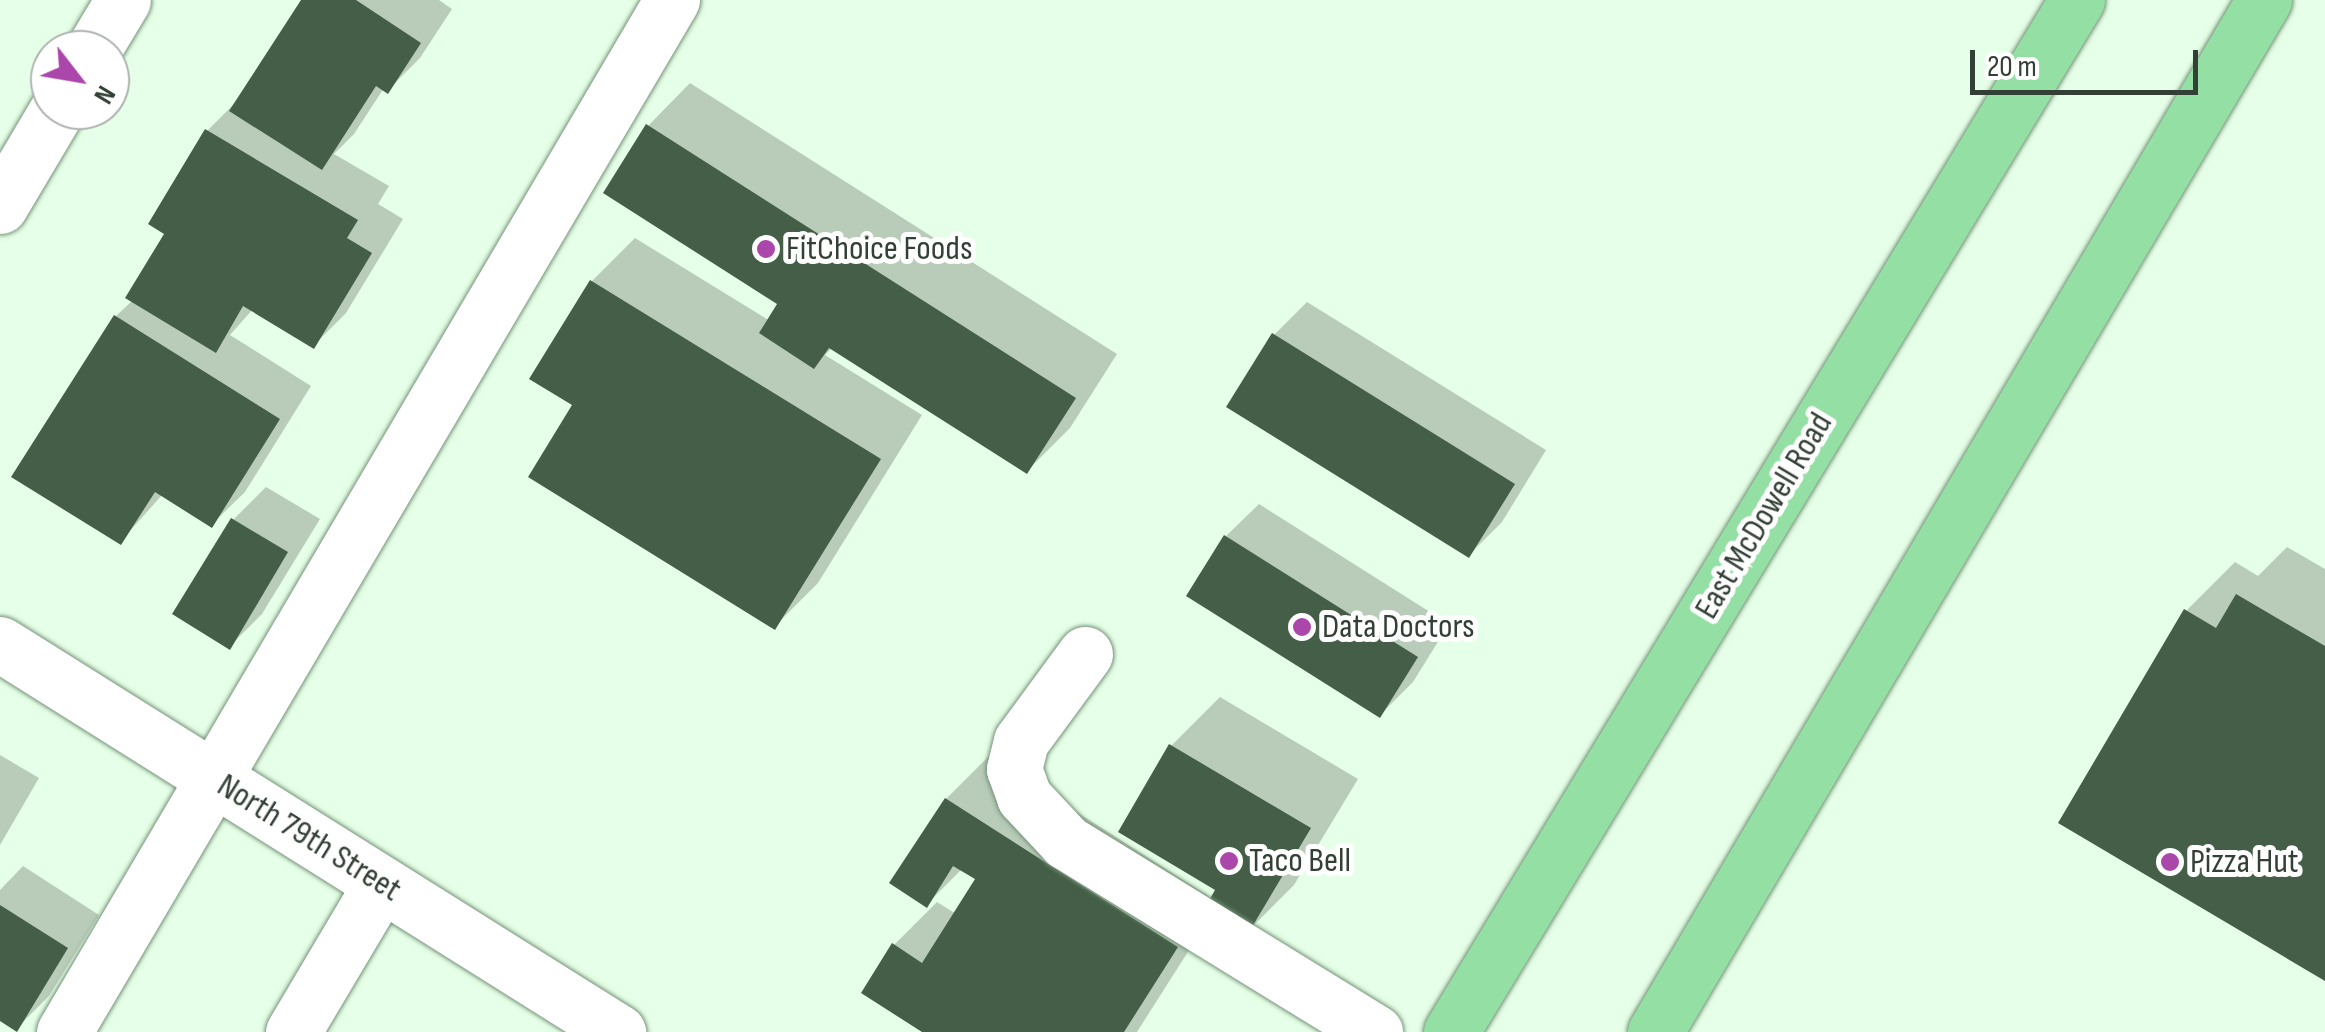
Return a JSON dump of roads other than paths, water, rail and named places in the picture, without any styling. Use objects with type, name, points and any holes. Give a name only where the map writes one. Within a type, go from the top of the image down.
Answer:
[{"type":"main road","name":"East McDowell Road","points":[[1452,1032],[2077,0]]},
{"type":"main road","points":[[1655,1032],[2264,0]]},
{"type":"street","points":[[105,30],[122,0]]},
{"type":"street","points":[[64,1032],[672,0]]},
{"type":"street","points":[[0,206],[45,130]]},
{"type":"street","name":"North 79th Street","points":[[0,644],[618,1032]]},
{"type":"street","points":[[1085,654],[1021,742],[1014,770],[1024,798],[1066,842],[1376,1032]]},
{"type":"street","points":[[294,1032],[382,884]]},
{"type":"place","name":"FitChoice Foods","points":[[766,249]]},
{"type":"place","name":"Data Doctors","points":[[1302,627]]},
{"type":"place","name":"Taco Bell","points":[[1229,861]]},
{"type":"place","name":"Pizza Hut","points":[[2170,862]]}]
